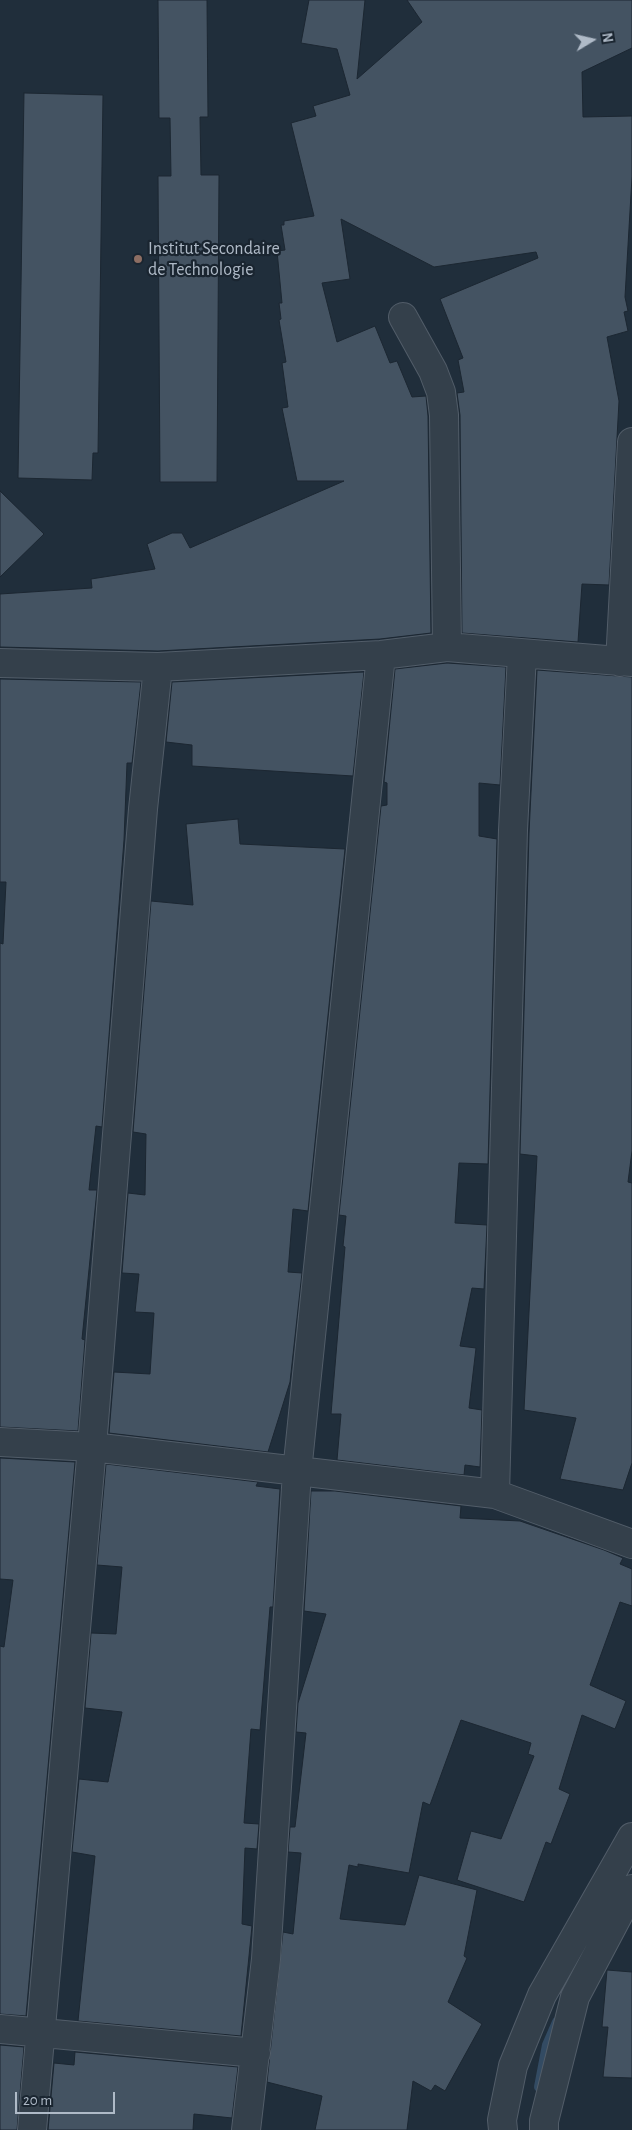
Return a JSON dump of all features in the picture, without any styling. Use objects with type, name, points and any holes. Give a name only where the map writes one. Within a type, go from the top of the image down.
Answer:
[{"type":"street","points":[[403,317],[433,371],[441,392],[444,415],[447,647]]},
{"type":"street","points":[[0,663],[158,667],[381,655],[447,647],[626,662],[632,442]]},
{"type":"street","points":[[495,1494],[513,830],[522,654]]},
{"type":"street","points":[[246,2130],[266,1959],[297,1472],[381,655]]},
{"type":"street","points":[[32,2130],[92,1447],[142,818],[158,667]]},
{"type":"street","points":[[0,1442],[92,1447],[495,1494],[632,1544]]},
{"type":"street","points":[[503,2130],[502,2120],[512,2066],[542,1995],[632,1837]]},
{"type":"street","points":[[544,2130],[544,2121],[574,1997],[632,1889]]},
{"type":"street","points":[[0,2029],[256,2053]]},
{"type":"building","points":[[158,0],[207,0],[208,117],[200,117],[201,175],[219,175],[217,482],[160,482],[158,176],[171,176],[170,118],[159,118]]},
{"type":"building","points":[[309,0],[365,0],[357,79],[422,22],[407,0],[632,0],[632,48],[582,72],[583,117],[632,116],[632,177],[625,297],[628,311],[624,312],[628,331],[607,337],[619,401],[609,585],[582,584],[578,642],[462,633],[460,415],[457,393],[464,392],[458,360],[463,358],[440,299],[538,258],[536,252],[434,267],[341,219],[350,279],[322,283],[337,342],[375,326],[390,363],[397,361],[412,397],[426,396],[428,416],[431,633],[380,639],[158,651],[0,647],[0,594],[92,588],[91,579],[155,569],[147,544],[172,533],[182,533],[190,548],[344,481],[297,481],[282,408],[288,407],[282,363],[286,362],[279,320],[281,319],[279,303],[282,303],[277,251],[285,250],[281,225],[284,225],[284,221],[314,216],[291,123],[316,116],[313,106],[350,95],[337,49],[301,43]]},
{"type":"building","points":[[24,93],[103,95],[98,453],[93,453],[92,480],[18,478]]},
{"type":"building","points":[[0,491],[44,534],[0,577]]},
{"type":"building","points":[[447,663],[506,667],[500,785],[479,783],[479,836],[497,839],[488,1164],[459,1163],[455,1223],[487,1225],[484,1289],[472,1288],[460,1346],[476,1348],[469,1408],[482,1410],[480,1467],[465,1465],[464,1475],[337,1460],[341,1414],[331,1414],[345,1247],[343,1246],[346,1216],[339,1215],[381,806],[387,805],[387,783],[384,782],[395,669]]},
{"type":"building","points":[[537,670],[632,677],[632,1151],[628,1182],[632,1183],[632,1463],[623,1490],[560,1479],[576,1418],[524,1410],[537,1156],[520,1154],[529,833]]},
{"type":"building","points":[[364,672],[353,776],[192,766],[192,745],[166,742],[172,682]]},
{"type":"building","points":[[0,679],[141,682],[132,763],[127,763],[124,840],[102,1127],[96,1126],[89,1190],[97,1190],[82,1339],[85,1340],[78,1431],[0,1427],[0,943],[3,944],[6,882],[0,882]]},
{"type":"building","points":[[238,819],[240,844],[345,849],[308,1211],[293,1209],[288,1272],[302,1273],[290,1382],[268,1452],[109,1433],[114,1372],[150,1374],[154,1313],[135,1312],[139,1274],[122,1273],[128,1193],[145,1195],[146,1134],[133,1132],[151,901],[193,905],[186,824]]},
{"type":"building","points":[[0,1458],[75,1462],[26,2016],[0,2014],[0,1646],[4,1647],[13,1580],[0,1579]]},
{"type":"building","points":[[106,1464],[258,1482],[256,1486],[280,1489],[273,1607],[270,1607],[260,1730],[251,1729],[244,1823],[259,1824],[257,1849],[245,1848],[242,1924],[252,1926],[241,2036],[78,2021],[95,1856],[72,1852],[79,1779],[108,1782],[122,1712],[85,1708],[91,1633],[116,1634],[122,1567],[97,1565]]},
{"type":"building","points":[[311,1491],[335,1491],[461,1506],[460,1518],[520,1521],[623,1558],[620,1564],[632,1569],[632,1606],[620,1602],[590,1685],[626,1701],[615,1729],[582,1715],[559,1789],[570,1794],[551,1844],[546,1842],[524,1902],[457,1880],[471,1831],[501,1839],[534,1756],[528,1754],[531,1743],[461,1720],[430,1805],[423,1802],[409,1873],[358,1864],[358,1867],[349,1865],[340,1919],[405,1925],[419,1875],[477,1890],[464,1956],[467,1958],[448,2002],[482,2024],[445,2091],[435,2085],[431,2091],[413,2081],[407,2130],[315,2130],[322,2096],[267,2082],[283,1932],[293,1934],[301,1853],[288,1852],[290,1827],[295,1827],[306,1733],[296,1732],[298,1703],[326,1614],[304,1611]]},
{"type":"building","points":[[607,1970],[632,1972],[632,2078],[603,2077],[608,2027],[602,2027]]},
{"type":"building","points":[[0,2045],[24,2047],[17,2130],[0,2130]]},
{"type":"building","points":[[75,2052],[238,2067],[232,2118],[194,2114],[193,2130],[48,2130],[54,2063],[74,2065]]},
{"type":"waterway","points":[[539,2087],[547,2045],[557,2022]]},
{"type":"place","name":"Institut Secondaire de Technologie","points":[[138,259]]}]
